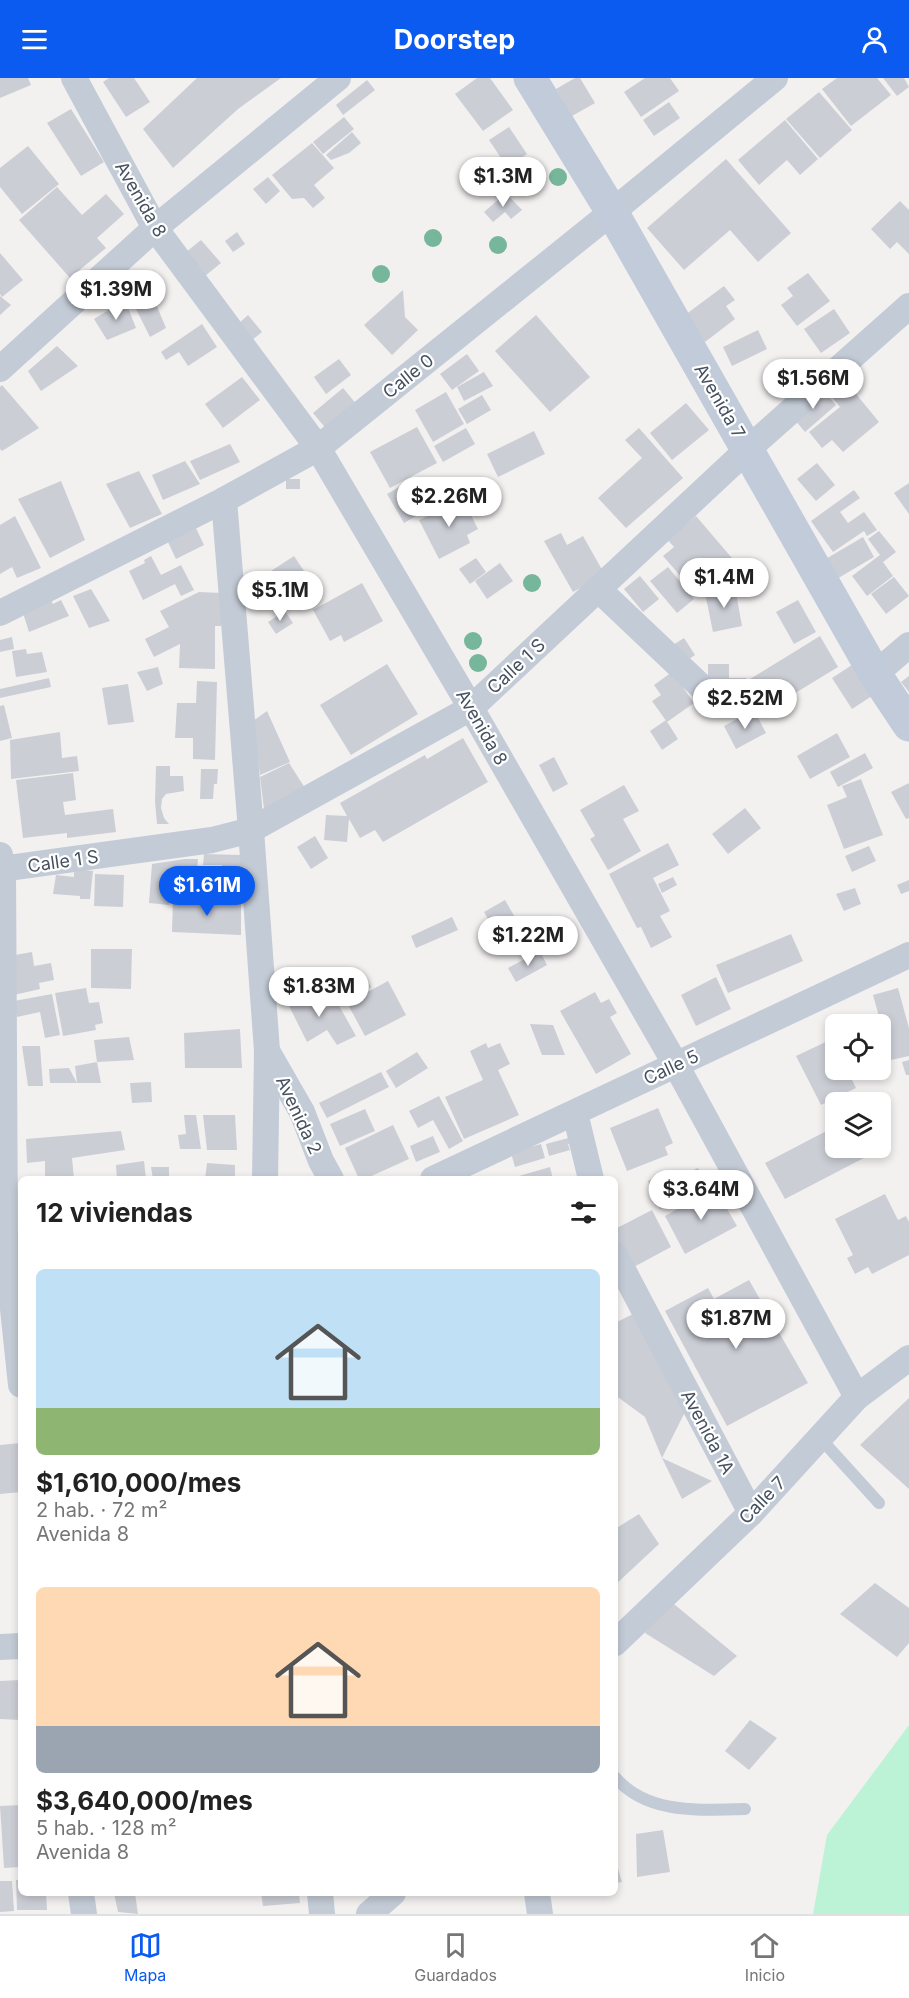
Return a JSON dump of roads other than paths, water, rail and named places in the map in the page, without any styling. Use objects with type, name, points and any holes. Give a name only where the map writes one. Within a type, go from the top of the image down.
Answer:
[{"type":"main road","name":"Avenida 7","points":[[530,78],[612,212],[875,674],[909,726]]},
{"type":"street","name":"Avenida 8","points":[[74,78],[155,228],[318,448],[471,708],[676,1065],[857,1397]]},
{"type":"street","points":[[0,369],[155,228],[338,78]]},
{"type":"street","name":"Calle 0","points":[[0,613],[224,500],[318,448],[775,78]]},
{"type":"street","name":"Calle 1 S","points":[[1,864],[213,840],[251,830],[471,708],[748,449],[909,306]]},
{"type":"street","points":[[224,500],[267,1051],[265,1176]]},
{"type":"street","points":[[598,589],[711,696]]},
{"type":"street","points":[[875,674],[909,645]]},
{"type":"street","points":[[1,864],[9,1233],[18,1346]]},
{"type":"street","name":"Calle 5","points":[[439,1176],[909,955]]},
{"type":"street","name":"Avenida 2","points":[[267,1051],[302,1112],[329,1176]]},
{"type":"street","points":[[575,1113],[590,1176]]},
{"type":"street","name":"Avenida 1A","points":[[618,1261],[751,1513]]},
{"type":"street","name":"Calle 7","points":[[618,1640],[751,1513],[857,1397],[909,1358]]},
{"type":"street","points":[[0,1647],[18,1646]]},
{"type":"street","points":[[81,1896],[84,1914]]},
{"type":"street","points":[[320,1896],[322,1914]]},
{"type":"street","points":[[369,1914],[390,1896]]},
{"type":"street","points":[[537,1896],[540,1914]]},
{"type":"lane","points":[[820,1438],[879,1503]]},
{"type":"lane","points":[[618,1779],[642,1799],[686,1811],[745,1809]]}]
